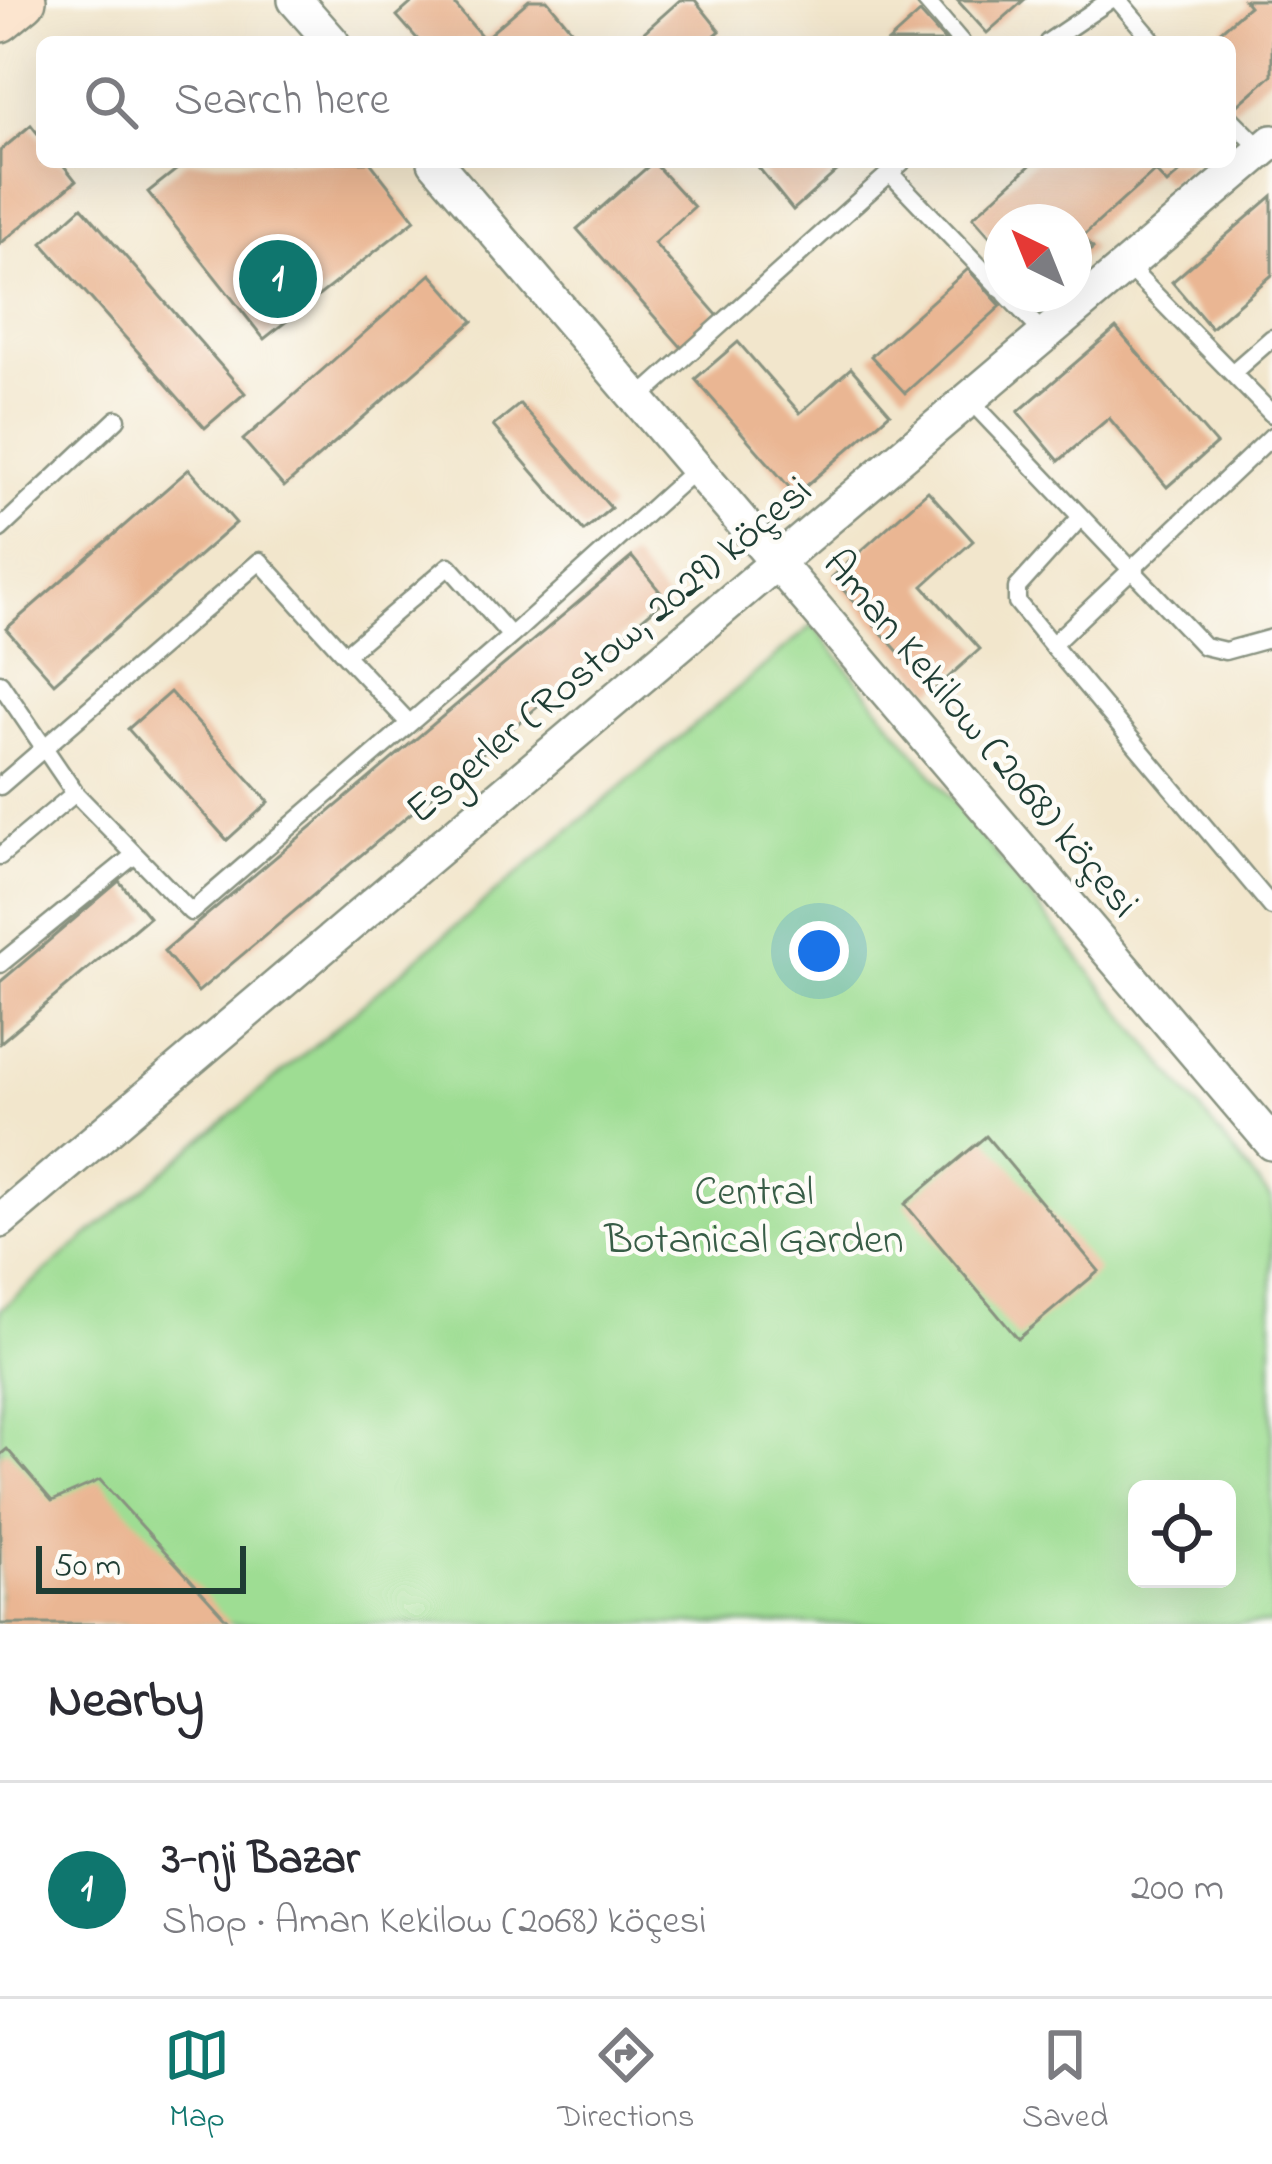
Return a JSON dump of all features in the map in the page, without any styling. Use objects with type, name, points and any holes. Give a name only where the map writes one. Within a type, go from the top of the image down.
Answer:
[{"type":"street","points":[[295,0],[327,36]]},
{"type":"street","name":"Esgerler (Rostow, 2029) köçesi","points":[[0,1221],[1267,146]]},
{"type":"street","name":"Aman Kekilow (2068) köçesi","points":[[440,168],[1272,1143]]},
{"type":"lane","points":[[925,0],[956,36]]},
{"type":"lane","points":[[1057,36],[1114,0],[1148,36]]},
{"type":"lane","points":[[1236,123],[1267,146]]},
{"type":"lane","points":[[639,398],[895,168]]},
{"type":"lane","points":[[897,168],[984,269]]},
{"type":"lane","points":[[1126,265],[1272,414]]},
{"type":"lane","points":[[1023,312],[1044,334]]},
{"type":"lane","points":[[1232,373],[1272,338]]},
{"type":"lane","points":[[968,398],[1216,652],[1272,638]]},
{"type":"lane","points":[[0,530],[117,419]]},
{"type":"lane","points":[[1052,645],[1272,436]]},
{"type":"lane","points":[[0,683],[48,747],[75,793],[132,857],[186,909],[195,910],[698,467]]},
{"type":"lane","points":[[1081,517],[1017,588],[1017,602],[1271,904]]},
{"type":"lane","points":[[0,786],[260,561],[409,723]]},
{"type":"lane","points":[[345,655],[449,566],[511,636]]},
{"type":"lane","points":[[0,856],[75,793]]},
{"type":"lane","points":[[0,964],[132,857]]},
{"type":"green space","name":"Central Botanical Garden","points":[[813,625],[1272,1200],[1272,1624],[0,1624],[0,1310]]},
{"type":"building","points":[[415,0],[451,0],[481,36],[415,36],[397,16]]},
{"type":"building","points":[[529,0],[547,0],[576,35],[487,36]]},
{"type":"building","points":[[680,0],[695,0],[720,31],[714,36],[640,36]]},
{"type":"building","points":[[957,0],[1024,0],[987,33]]},
{"type":"building","points":[[1244,0],[1272,0],[1272,75],[1236,107],[1236,36],[1215,36],[1249,6]]},
{"type":"building","points":[[920,13],[941,36],[895,36]]},
{"type":"building","points":[[31,125],[36,131],[36,168],[66,168],[76,181],[0,244],[0,151]]},
{"type":"building","points":[[178,168],[375,168],[415,220],[264,339],[148,192]]},
{"type":"building","points":[[646,168],[658,168],[694,207],[654,243],[718,316],[682,348],[577,229]]},
{"type":"building","points":[[759,168],[840,168],[793,210]]},
{"type":"building","points":[[1027,168],[1185,168],[1167,184],[1155,171],[1092,228],[1092,204],[987,204]]},
{"type":"building","points":[[1272,196],[1272,275],[1211,328],[1172,282]]},
{"type":"building","points":[[82,207],[245,393],[205,428],[42,243]]},
{"type":"building","points":[[984,207],[984,230],[973,217]]},
{"type":"building","points":[[968,269],[984,287],[984,312],[994,312],[905,393],[871,356]]},
{"type":"building","points":[[431,274],[473,321],[284,487],[243,440]]},
{"type":"building","points":[[1116,328],[1216,444],[1167,487],[1109,418],[1059,461],[1018,412]]},
{"type":"building","points":[[738,342],[800,413],[851,368],[890,413],[796,495],[695,379]]},
{"type":"building","points":[[520,404],[611,508],[584,531],[493,426]]},
{"type":"building","points":[[189,469],[236,523],[54,683],[6,629]]},
{"type":"building","points":[[928,491],[973,541],[923,586],[980,649],[933,691],[832,577]]},
{"type":"building","points":[[632,557],[666,599],[198,992],[164,951]]},
{"type":"building","points":[[170,692],[269,802],[227,840],[128,729]]},
{"type":"building","points":[[119,881],[149,917],[0,1043],[0,982]]},
{"type":"building","points":[[986,1136],[1099,1271],[1018,1339],[905,1204]]},
{"type":"building","points":[[7,1449],[52,1501],[100,1480],[231,1624],[0,1624],[0,1455]]},
{"type":"place","name":"3-nji Bazar","points":[[278,279]]}]
